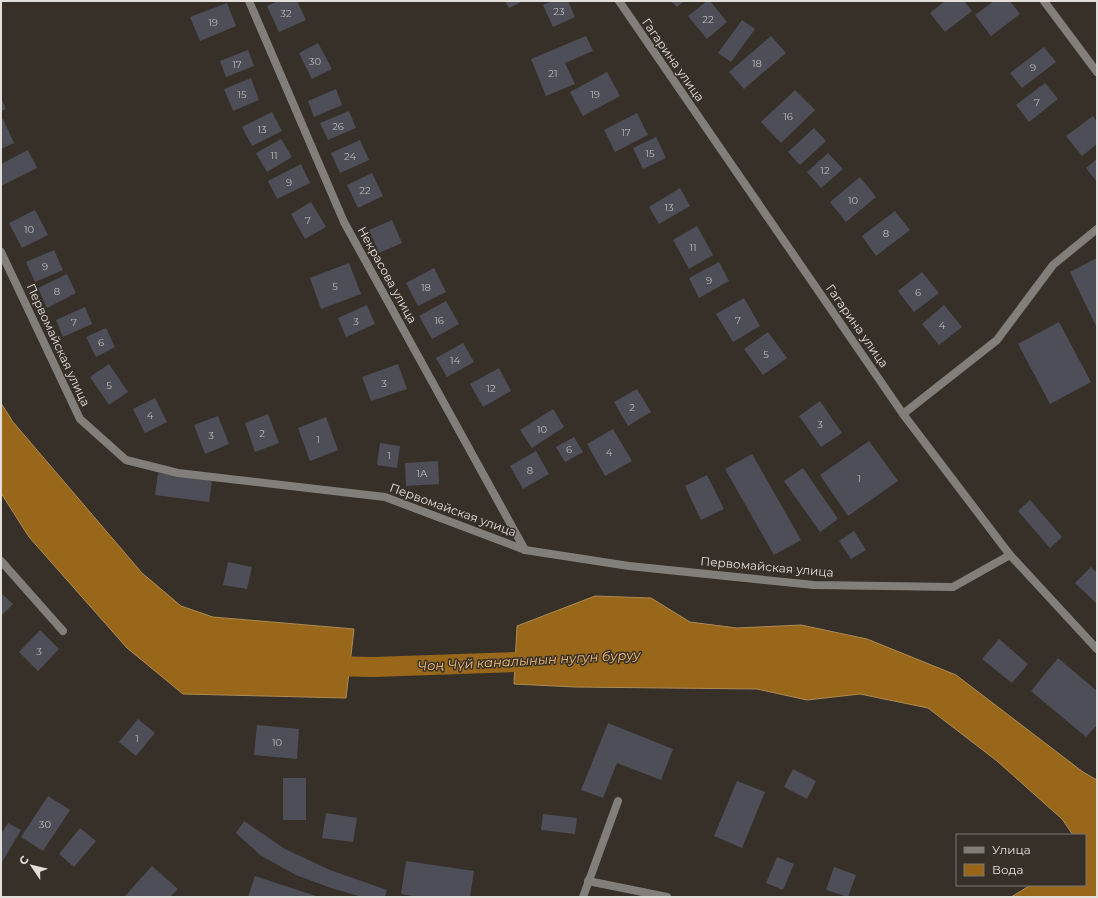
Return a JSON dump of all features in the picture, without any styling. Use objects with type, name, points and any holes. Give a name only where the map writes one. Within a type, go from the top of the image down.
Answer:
[{"type":"street","name":"Некрасова улица","points":[[249,1],[344,222],[525,550]]},
{"type":"street","name":"Гагарина улица","points":[[619,1],[903,414],[1010,556],[1097,649]]},
{"type":"street","points":[[1044,1],[1097,72]]},
{"type":"street","points":[[903,414],[998,340],[1053,265],[1097,229]]},
{"type":"street","name":"Первомайская улица","points":[[1,252],[80,419],[126,460],[178,473],[385,496],[525,550],[629,566],[814,585],[953,587],[1010,556]]},
{"type":"street","points":[[1,561],[63,631]]},
{"type":"street","points":[[583,897],[618,801]]},
{"type":"street","points":[[588,881],[667,897]]},
{"type":"water","points":[[1,403],[13,422],[142,573],[181,606],[213,617],[354,629],[346,698],[183,694],[127,648],[29,537],[1,493]]},
{"type":"water","points":[[595,596],[651,598],[690,622],[737,628],[801,625],[867,639],[956,675],[1083,772],[1097,780],[1097,897],[1011,897],[1029,886],[1086,886],[1086,834],[1072,834],[1062,819],[997,761],[928,708],[860,694],[807,700],[757,689],[575,687],[514,684],[517,626]]},
{"type":"building","points":[[278,1],[297,1],[306,20],[279,32],[267,6]]},
{"type":"building","points":[[505,1],[523,1],[509,8]]},
{"type":"building","points":[[552,1],[568,1],[575,17],[553,27],[543,5]]},
{"type":"building","points":[[671,1],[684,1],[677,7]]},
{"type":"building","points":[[707,1],[710,1],[727,22],[707,39],[688,16]]},
{"type":"building","points":[[945,1],[964,1],[972,11],[945,32],[930,13]]},
{"type":"building","points":[[994,1],[1010,1],[1020,14],[991,36],[975,15]]},
{"type":"building","points":[[227,3],[236,26],[200,41],[190,17]]},
{"type":"building","points":[[742,20],[755,29],[731,62],[718,53]]},
{"type":"building","points":[[586,36],[593,51],[565,63],[575,84],[546,96],[531,59]]},
{"type":"building","points":[[771,36],[786,53],[744,89],[729,72]]},
{"type":"building","points":[[318,43],[332,69],[312,79],[299,53]]},
{"type":"building","points":[[1044,47],[1056,62],[1022,88],[1010,73]]},
{"type":"building","points":[[248,50],[254,66],[226,77],[220,61]]},
{"type":"building","points":[[607,72],[620,96],[583,116],[570,92]]},
{"type":"building","points":[[251,78],[259,100],[233,111],[224,89]]},
{"type":"building","points":[[1045,83],[1058,99],[1029,122],[1016,105]]},
{"type":"building","points":[[336,89],[342,105],[314,117],[308,101]]},
{"type":"building","points":[[795,90],[815,110],[781,143],[761,122]]},
{"type":"building","points":[[1,97],[6,109],[1,111]]},
{"type":"building","points":[[349,111],[356,128],[328,140],[320,123]]},
{"type":"building","points":[[272,112],[282,131],[252,146],[242,127]]},
{"type":"building","points":[[637,113],[648,135],[615,152],[604,130]]},
{"type":"building","points":[[1093,116],[1097,122],[1097,144],[1082,156],[1066,136]]},
{"type":"building","points":[[3,119],[14,143],[1,149],[1,120]]},
{"type":"building","points":[[814,128],[826,141],[800,165],[788,152]]},
{"type":"building","points":[[656,137],[666,158],[643,169],[633,148]]},
{"type":"building","points":[[281,139],[292,157],[267,172],[256,153]]},
{"type":"building","points":[[360,140],[369,160],[340,173],[331,153]]},
{"type":"building","points":[[28,150],[37,168],[1,186],[1,164]]},
{"type":"building","points":[[828,153],[843,169],[821,188],[807,172]]},
{"type":"building","points":[[1097,159],[1097,182],[1086,168]]},
{"type":"building","points":[[301,164],[310,183],[277,199],[268,181]]},
{"type":"building","points":[[372,173],[383,196],[358,208],[347,185]]},
{"type":"building","points":[[860,177],[876,197],[846,222],[830,202]]},
{"type":"building","points":[[680,188],[690,206],[659,224],[649,207]]},
{"type":"building","points":[[311,202],[326,227],[305,239],[291,214]]},
{"type":"building","points":[[35,210],[48,235],[22,248],[9,223]]},
{"type":"building","points":[[895,211],[910,230],[876,256],[862,236]]},
{"type":"building","points":[[392,220],[402,243],[379,253],[369,230]]},
{"type":"building","points":[[697,226],[713,255],[689,269],[673,240]]},
{"type":"building","points":[[54,250],[63,270],[35,282],[26,262]]},
{"type":"building","points":[[1097,258],[1097,328],[1070,272]]},
{"type":"building","points":[[719,262],[729,281],[699,298],[689,278]]},
{"type":"building","points":[[349,263],[361,294],[321,309],[310,278]]},
{"type":"building","points":[[434,268],[446,292],[418,306],[406,283]]},
{"type":"building","points":[[922,272],[939,293],[914,312],[898,291]]},
{"type":"building","points":[[67,274],[76,293],[47,308],[38,288]]},
{"type":"building","points":[[744,298],[760,326],[733,342],[716,314]]},
{"type":"building","points":[[446,301],[459,324],[432,339],[419,316]]},
{"type":"building","points":[[367,305],[375,324],[346,337],[338,318]]},
{"type":"building","points":[[944,305],[962,327],[939,345],[922,324]]},
{"type":"building","points":[[85,307],[92,324],[63,337],[56,320]]},
{"type":"building","points":[[1059,322],[1091,382],[1050,404],[1018,344]]},
{"type":"building","points":[[106,328],[115,347],[96,357],[86,337]]},
{"type":"building","points":[[768,332],[787,358],[763,375],[744,349]]},
{"type":"building","points":[[463,343],[474,362],[447,377],[436,358]]},
{"type":"building","points":[[109,364],[128,392],[109,405],[90,377]]},
{"type":"building","points":[[398,364],[407,389],[371,401],[362,377]]},
{"type":"building","points":[[499,368],[511,391],[483,407],[470,384]]},
{"type":"building","points":[[637,389],[651,412],[628,426],[614,402]]},
{"type":"building","points":[[155,398],[167,422],[145,433],[133,409]]},
{"type":"building","points":[[820,401],[842,433],[821,447],[799,416]]},
{"type":"building","points":[[553,409],[564,427],[532,448],[520,430]]},
{"type":"building","points":[[268,414],[279,443],[255,452],[245,423]]},
{"type":"building","points":[[218,416],[229,444],[205,454],[194,425]]},
{"type":"building","points":[[326,417],[338,450],[310,461],[298,428]]},
{"type":"building","points":[[613,429],[632,461],[605,476],[587,444]]},
{"type":"building","points":[[574,437],[583,452],[565,462],[556,447]]},
{"type":"building","points":[[869,441],[898,481],[848,516],[820,475]]},
{"type":"building","points":[[380,443],[400,446],[397,468],[377,465]]},
{"type":"building","points":[[536,451],[549,474],[523,489],[510,466]]},
{"type":"building","points":[[752,454],[801,540],[774,555],[725,469]]},
{"type":"building","points":[[438,461],[439,484],[406,486],[405,463]]},
{"type":"building","points":[[803,468],[838,519],[820,532],[784,481]]},
{"type":"building","points":[[158,473],[212,481],[209,502],[155,495]]},
{"type":"building","points":[[707,475],[724,509],[701,520],[685,486]]},
{"type":"building","points":[[1030,500],[1062,537],[1050,548],[1018,511]]},
{"type":"building","points":[[854,531],[866,550],[851,559],[839,541]]},
{"type":"building","points":[[228,562],[252,567],[247,589],[223,585]]},
{"type":"building","points":[[1091,567],[1097,573],[1097,604],[1075,583]]},
{"type":"building","points":[[1,593],[13,604],[1,616]]},
{"type":"building","points":[[40,630],[59,649],[38,671],[19,652]]},
{"type":"building","points":[[999,639],[1028,664],[1012,683],[982,659]]},
{"type":"building","points":[[1058,658],[1097,691],[1097,725],[1086,737],[1031,691]]},
{"type":"building","points":[[138,719],[155,733],[136,756],[119,742]]},
{"type":"building","points":[[608,723],[673,749],[661,780],[617,763],[603,798],[581,790]]},
{"type":"building","points":[[257,725],[299,729],[297,759],[254,755]]},
{"type":"building","points":[[793,769],[816,781],[807,799],[784,787]]},
{"type":"building","points":[[283,778],[306,778],[306,820],[283,820]]},
{"type":"building","points":[[737,781],[765,792],[742,848],[714,836]]},
{"type":"building","points":[[48,796],[70,810],[43,851],[21,837]]},
{"type":"building","points":[[326,813],[357,818],[353,842],[322,838]]},
{"type":"building","points":[[543,814],[577,818],[575,834],[541,830]]},
{"type":"building","points":[[244,821],[285,849],[330,870],[387,890],[385,897],[362,897],[331,888],[296,875],[260,855],[236,833]]},
{"type":"building","points":[[8,823],[21,830],[1,864],[1,834]]},
{"type":"building","points":[[80,828],[96,841],[74,867],[59,854]]},
{"type":"building","points":[[777,857],[794,864],[783,890],[766,883]]},
{"type":"building","points":[[406,861],[474,871],[470,897],[418,897],[401,894]]},
{"type":"building","points":[[152,866],[178,889],[170,897],[124,897]]},
{"type":"building","points":[[834,867],[856,875],[848,897],[826,890]]},
{"type":"building","points":[[255,876],[319,897],[248,897]]},
{"type":"waterway","name":"Чоң Чүй каналынын нугун буруу","points":[[323,666],[374,667],[543,661]]}]
